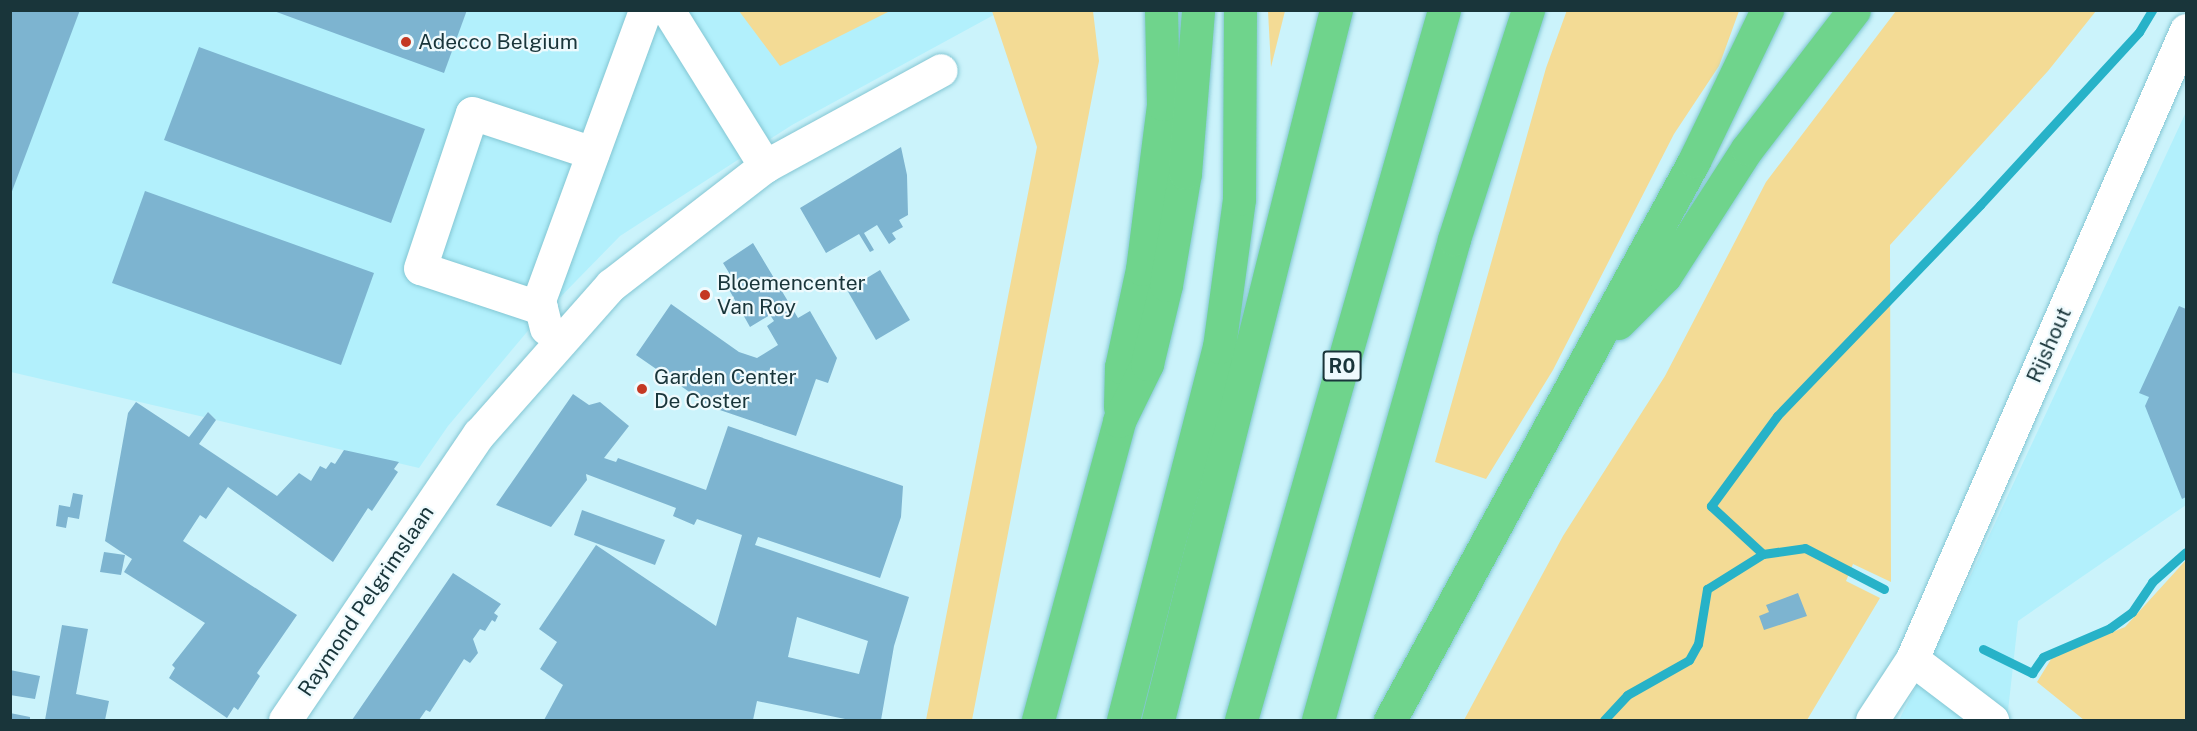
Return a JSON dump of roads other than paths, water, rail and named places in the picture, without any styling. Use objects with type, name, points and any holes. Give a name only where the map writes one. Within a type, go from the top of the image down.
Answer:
[{"type":"highway","points":[[1119,421],[1121,367],[1142,269],[1163,104],[1161,10]]},
{"type":"highway","points":[[1038,720],[1119,421],[1148,364],[1166,285],[1185,173],[1198,10]]},
{"type":"highway","points":[[1123,720],[1219,347],[1239,199],[1240,10]]},
{"type":"highway","points":[[1158,720],[1336,10]]},
{"type":"highway","name":"R0","points":[[1241,720],[1444,10]]},
{"type":"highway","points":[[1318,720],[1454,239],[1528,10]]},
{"type":"highway","points":[[1390,720],[1694,160],[1767,10]]},
{"type":"highway","points":[[1593,347],[1665,276],[1747,149],[1854,10]]},
{"type":"street","points":[[554,347],[539,300],[645,10]]},
{"type":"street","points":[[668,10],[765,166]]},
{"type":"street","name":"Rijshout","points":[[1872,720],[1912,659],[2187,30]]},
{"type":"street","name":"Raymond Pelgrimslaan","points":[[285,720],[479,434],[554,347],[612,285],[765,166],[941,69]]},
{"type":"street","points":[[541,308],[420,268],[423,257],[472,112],[593,153]]},
{"type":"street","points":[[1912,659],[1992,720]]},
{"type":"waterway","points":[[1763,554],[1711,506],[1777,416],[1980,205],[2139,32],[2152,10]]},
{"type":"waterway","points":[[1604,720],[1627,695],[1689,660],[1698,644],[1707,589],[1763,554],[1805,548],[1884,589]]},
{"type":"waterway","points":[[1983,649],[2032,673],[2043,657],[2110,628],[2132,612],[2152,582],[2186,552]]},
{"type":"place","name":"Adecco Belgium","points":[[406,42]]},
{"type":"place","name":"Bloemencenter Van Roy","points":[[705,295]]},
{"type":"place","name":"Garden Center De Coster","points":[[642,389]]}]
